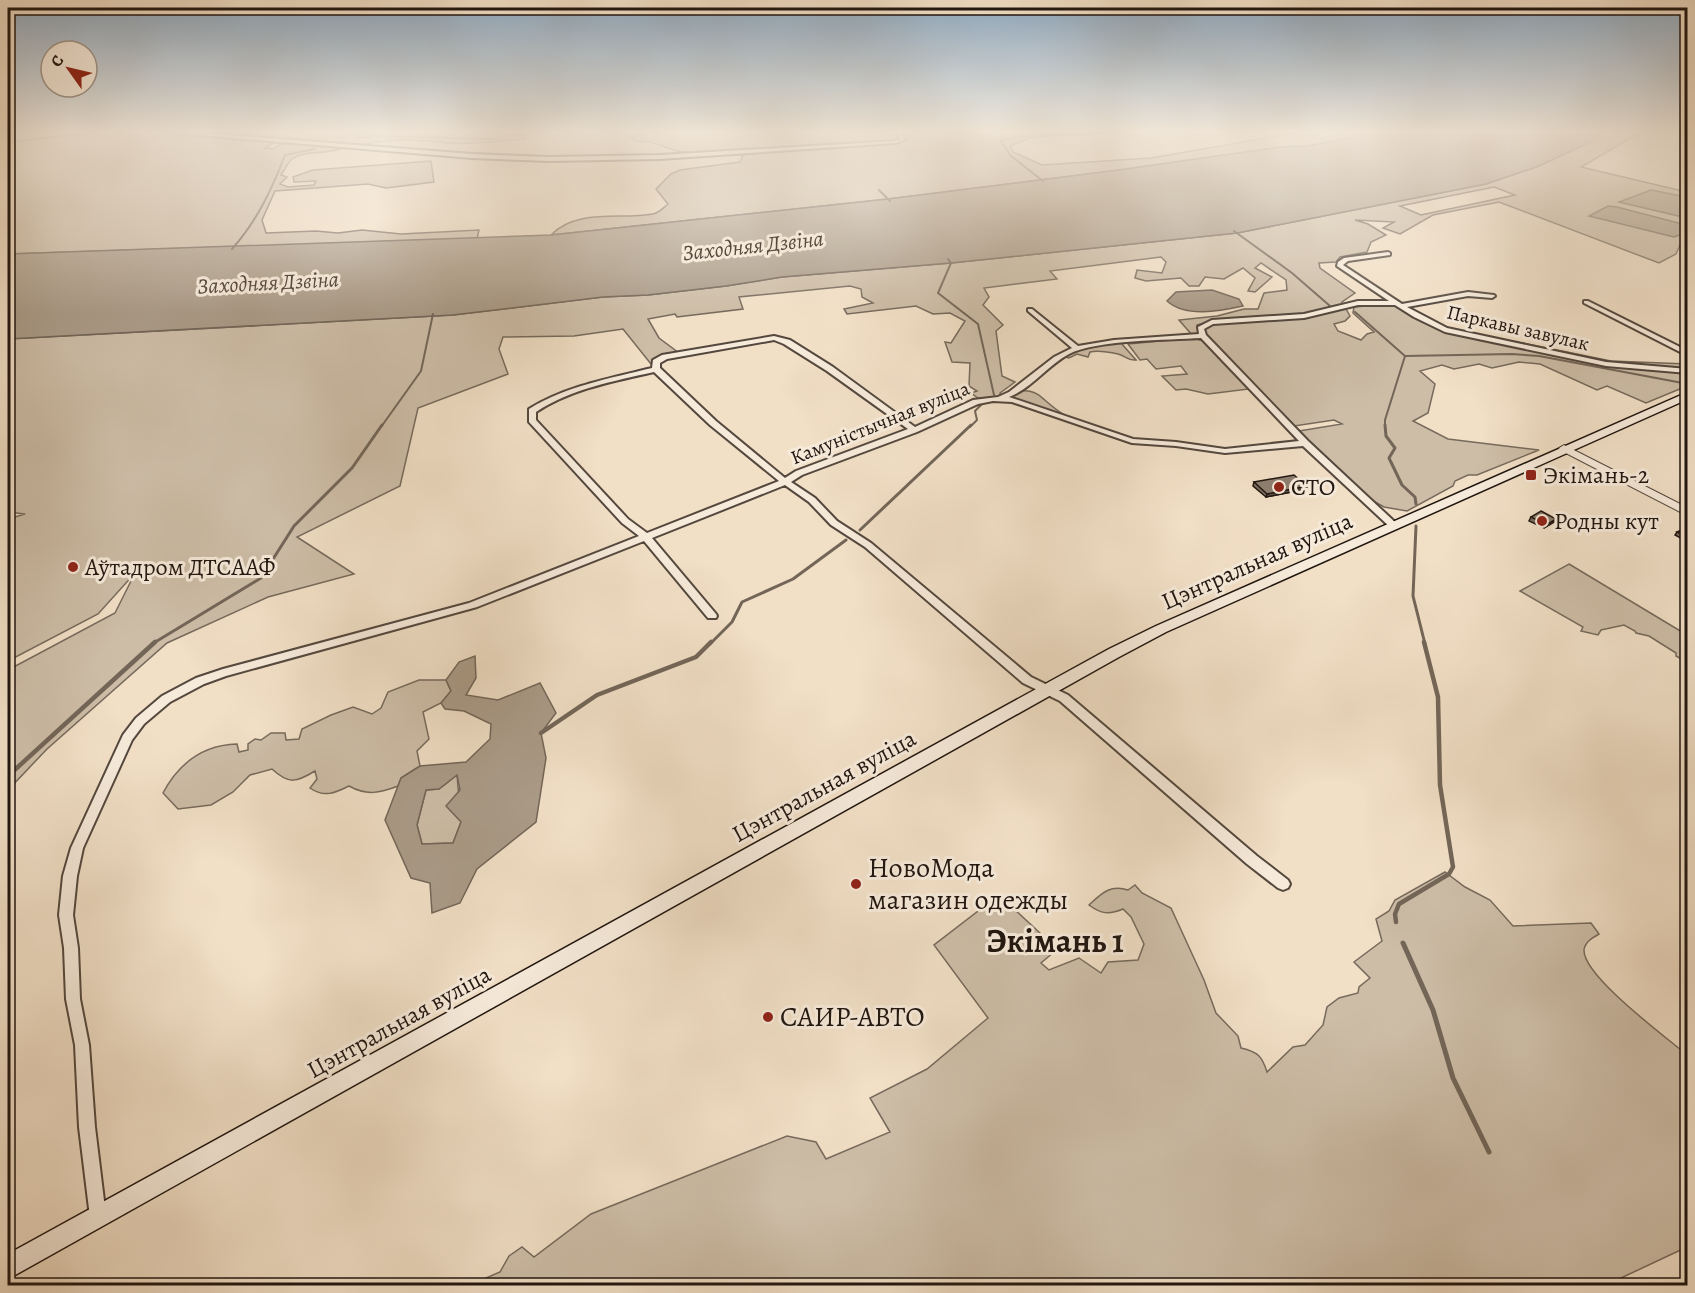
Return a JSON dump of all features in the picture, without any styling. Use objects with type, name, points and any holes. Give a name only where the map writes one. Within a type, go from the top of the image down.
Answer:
[{"type":"main road","name":"Цэнтральная вуліца","points":[[8,1267],[1047,690],[1161,629],[1688,394]]},
{"type":"street","name":"Паркавы завулак","points":[[1388,254],[1346,259],[1340,263],[1340,266],[1428,323],[1458,333],[1606,364],[1688,371]]},
{"type":"street","points":[[1394,526],[1305,443],[1203,336],[1200,328],[1206,323],[1313,315],[1358,303],[1398,304],[1468,294],[1492,296]]},
{"type":"street","points":[[1586,302],[1688,354]]},
{"type":"street","points":[[1030,310],[1077,348]]},
{"type":"street","points":[[1001,399],[1019,390],[1060,355],[1077,348],[1114,342],[1203,336]]},
{"type":"street","points":[[712,616],[645,536],[624,521],[530,417],[537,407],[611,380],[656,369],[656,362],[665,357],[777,339],[830,369],[914,430]]},
{"type":"street","name":"Камуністычная вуліца","points":[[656,369],[713,423],[785,482],[817,504],[834,523],[868,545],[1028,680],[1064,698],[1283,884]]},
{"type":"street","name":"Камуністычная вуліца","points":[[98,1217],[87,1127],[83,1057],[79,1022],[73,999],[71,948],[66,915],[70,876],[77,848],[127,738],[140,721],[166,699],[200,681],[473,605],[785,482],[800,473],[914,430],[976,402],[1001,399],[1026,404],[1132,441],[1225,451],[1305,443]]},
{"type":"street","points":[[1564,448],[1688,513]]},
{"type":"shaded area","points":[[8,192],[274,192],[262,220],[266,233],[316,231],[338,233],[362,230],[401,234],[479,230],[477,239],[8,254]]},
{"type":"shaded area","points":[[659,192],[941,192],[551,235],[573,221],[599,217],[640,216],[655,213],[668,204]]},
{"type":"shaded area","points":[[1444,192],[1468,192],[1400,206],[1421,215],[1515,195],[1508,192],[1687,192],[1687,241],[1680,245],[1676,254],[1659,263],[1499,202],[1433,215],[1400,234],[1383,228],[1394,222],[1355,220],[1368,224],[1386,235],[1371,242],[1367,252],[1340,257],[1336,262],[1319,263],[1320,268],[1355,293],[1342,302],[1350,316],[1345,321],[1334,324],[1338,331],[1361,340],[1367,334],[1374,332],[1353,313],[1354,307],[1392,304],[1444,330],[1622,367],[1687,372],[1687,386],[1646,403],[1607,386],[1597,390],[1540,364],[1519,362],[1492,368],[1479,364],[1454,369],[1442,365],[1420,371],[1435,384],[1428,413],[1413,421],[1448,439],[1539,450],[1477,475],[1468,475],[1455,481],[1453,486],[1407,511],[1384,507],[1368,498],[1299,431],[1342,424],[1334,420],[1294,426],[1281,416],[1205,336],[1202,329],[1211,321],[1197,325],[1198,333],[1193,336],[1179,320],[1217,316],[1244,309],[1258,309],[1264,293],[1287,290],[1286,280],[1261,263],[1255,268],[1272,277],[1255,292],[1248,291],[1255,278],[1243,268],[1224,279],[1205,277],[1199,286],[1189,286],[1181,278],[1146,281],[1135,278],[1137,270],[1162,273],[1166,262],[1161,257],[1050,271],[1057,279],[984,288],[989,297],[983,305],[1003,325],[996,331],[1002,376],[1015,382],[1000,393],[1001,397],[978,398],[971,393],[977,391],[969,386],[970,363],[952,362],[945,342],[951,343],[965,321],[950,313],[933,314],[916,306],[847,314],[844,309],[873,303],[862,297],[861,289],[850,286],[739,297],[743,309],[677,317],[675,314],[648,319],[659,338],[679,353],[654,360],[651,364],[623,329],[574,336],[503,337],[499,349],[508,374],[418,408],[400,486],[297,537],[354,574],[268,597],[167,643],[47,749],[8,790],[8,670],[115,613],[135,573],[98,614],[8,661],[8,519],[25,514],[8,512],[8,339],[453,315],[603,297],[648,295],[726,286],[782,277],[951,263],[1237,233]]},
{"type":"shaded area","points":[[1193,338],[1207,342],[1249,389],[1208,394],[1186,389],[1176,390],[1162,376],[1187,374],[1181,366],[1156,369],[1147,359],[1140,360],[1128,344]]},
{"type":"shaded area","points":[[1121,343],[1136,360],[1100,351],[1090,352],[1088,357],[1077,354],[1069,358],[1062,356],[1080,348]]},
{"type":"shaded area","points":[[1523,343],[1611,361],[1687,364],[1687,370],[1584,358],[1522,345]]},
{"type":"shaded area","points":[[1024,391],[1032,392],[1068,417],[1001,397]]},
{"type":"shaded area","points":[[1569,564],[1687,635],[1687,662],[1649,636],[1636,633],[1624,625],[1601,630],[1598,635],[1581,631],[1583,627],[1520,591]]},
{"type":"shaded area","points":[[419,680],[446,680],[451,691],[441,703],[423,712],[429,739],[417,751],[420,766],[401,778],[398,786],[374,792],[362,791],[349,786],[325,794],[310,788],[317,779],[315,771],[303,778],[288,780],[272,769],[250,775],[233,792],[211,805],[178,809],[163,793],[169,782],[184,765],[203,752],[237,744],[239,752],[248,750],[248,744],[255,739],[261,740],[271,733],[285,733],[286,740],[299,739],[302,729],[353,707],[372,714],[381,708],[388,692]]},
{"type":"shaded area","points":[[457,775],[461,822],[453,843],[422,844],[417,825],[426,790],[439,789]]},
{"type":"shaded area","points":[[1445,872],[1465,887],[1490,900],[1513,926],[1591,923],[1599,934],[1587,942],[1584,950],[1587,961],[1597,975],[1627,1006],[1687,1055],[1687,1247],[1604,1286],[470,1285],[500,1272],[509,1256],[522,1247],[534,1257],[591,1214],[787,1136],[816,1142],[826,1159],[890,1132],[870,1098],[927,1069],[988,1018],[934,945],[999,895],[1054,946],[1054,952],[1041,963],[1049,970],[1079,958],[1101,973],[1108,962],[1138,960],[1144,944],[1131,917],[1123,909],[1105,913],[1089,905],[1106,891],[1116,888],[1128,890],[1135,885],[1142,893],[1171,908],[1204,980],[1216,1013],[1238,1036],[1241,1048],[1252,1051],[1261,1058],[1267,1072],[1293,1047],[1305,1045],[1323,1025],[1327,1007],[1339,998],[1358,993],[1359,987],[1370,978],[1354,962],[1382,941],[1376,919],[1389,911],[1395,900]]},
{"type":"water","name":"Заходняя Дзвіна","points":[[941,192],[1444,192],[1237,233],[951,263],[782,277],[726,286],[648,295],[603,297],[453,315],[8,339],[8,254],[551,235]]},
{"type":"water","points":[[1645,192],[1663,192],[1687,197],[1687,218],[1619,202]]},
{"type":"water","points":[[1608,206],[1686,225],[1683,234],[1674,237],[1589,216]]},
{"type":"water","points":[[1212,290],[1239,299],[1243,306],[1204,312],[1184,310],[1167,301],[1176,292]]},
{"type":"water","points":[[475,656],[476,678],[466,695],[498,700],[540,683],[556,713],[541,733],[546,758],[536,822],[477,869],[460,903],[432,913],[430,883],[411,878],[385,820],[401,778],[420,766],[466,762],[490,739],[491,724],[464,711],[445,709],[441,703],[451,691],[446,680],[459,662]],"holes":[[[457,775],[460,790],[446,806],[461,822],[453,843],[422,844],[417,825],[426,790],[439,789]]]},
{"type":"building","name":"СТО","points":[[1294,475],[1307,486],[1267,494],[1254,482]]},
{"type":"building","points":[[1541,511],[1556,519],[1546,525],[1531,517]]},
{"type":"building","points":[[1688,528],[1688,538],[1677,532]]},
{"type":"waterway","points":[[232,249],[249,227],[269,192]]},
{"type":"waterway","points":[[881,192],[890,201]]},
{"type":"waterway","points":[[1234,231],[1292,273],[1330,306]]},
{"type":"waterway","points":[[948,259],[951,263],[938,293],[978,324],[994,395]]},
{"type":"waterway","points":[[1355,312],[1405,356]]},
{"type":"waterway","points":[[381,427],[421,371],[433,314]]},
{"type":"waterway","points":[[1405,356],[1512,354],[1539,356],[1688,384]]},
{"type":"waterway","points":[[1385,425],[1405,356]]},
{"type":"waterway","points":[[970,427],[977,420],[975,411],[983,403]]},
{"type":"waterway","points":[[154,643],[261,578],[294,526],[352,468],[382,425]]},
{"type":"waterway","points":[[860,530],[971,425]]},
{"type":"waterway","points":[[1385,425],[1386,436],[1395,448],[1389,458],[1402,485],[1415,497],[1416,504]]},
{"type":"waterway","points":[[1416,526],[1413,596],[1425,644]]},
{"type":"waterway","points":[[710,644],[732,622],[742,602],[793,579],[846,540]]},
{"type":"waterway","points":[[541,733],[597,695],[696,657],[711,642]]},
{"type":"waterway","points":[[1396,922],[1395,914],[1399,904],[1449,874],[1453,867],[1440,785],[1438,697],[1424,642]]},
{"type":"waterway","points":[[8,776],[154,643]]},
{"type":"waterway","points":[[1403,943],[1433,1010],[1453,1078],[1489,1152]]},
{"type":"place","name":"Экімань-2","points":[[1531,475]]},
{"type":"place","name":"СТО","points":[[1279,487]]},
{"type":"place","name":"Родны кут","points":[[1542,521]]},
{"type":"place","name":"Аўтадром ДТСААФ","points":[[73,567]]},
{"type":"place","name":"НовоМода магазин одежды","points":[[856,884]]},
{"type":"place","name":"САИР-АВТО","points":[[768,1017]]},
{"type":"district","name":"Экімань 1","points":[[1055,940]]}]
